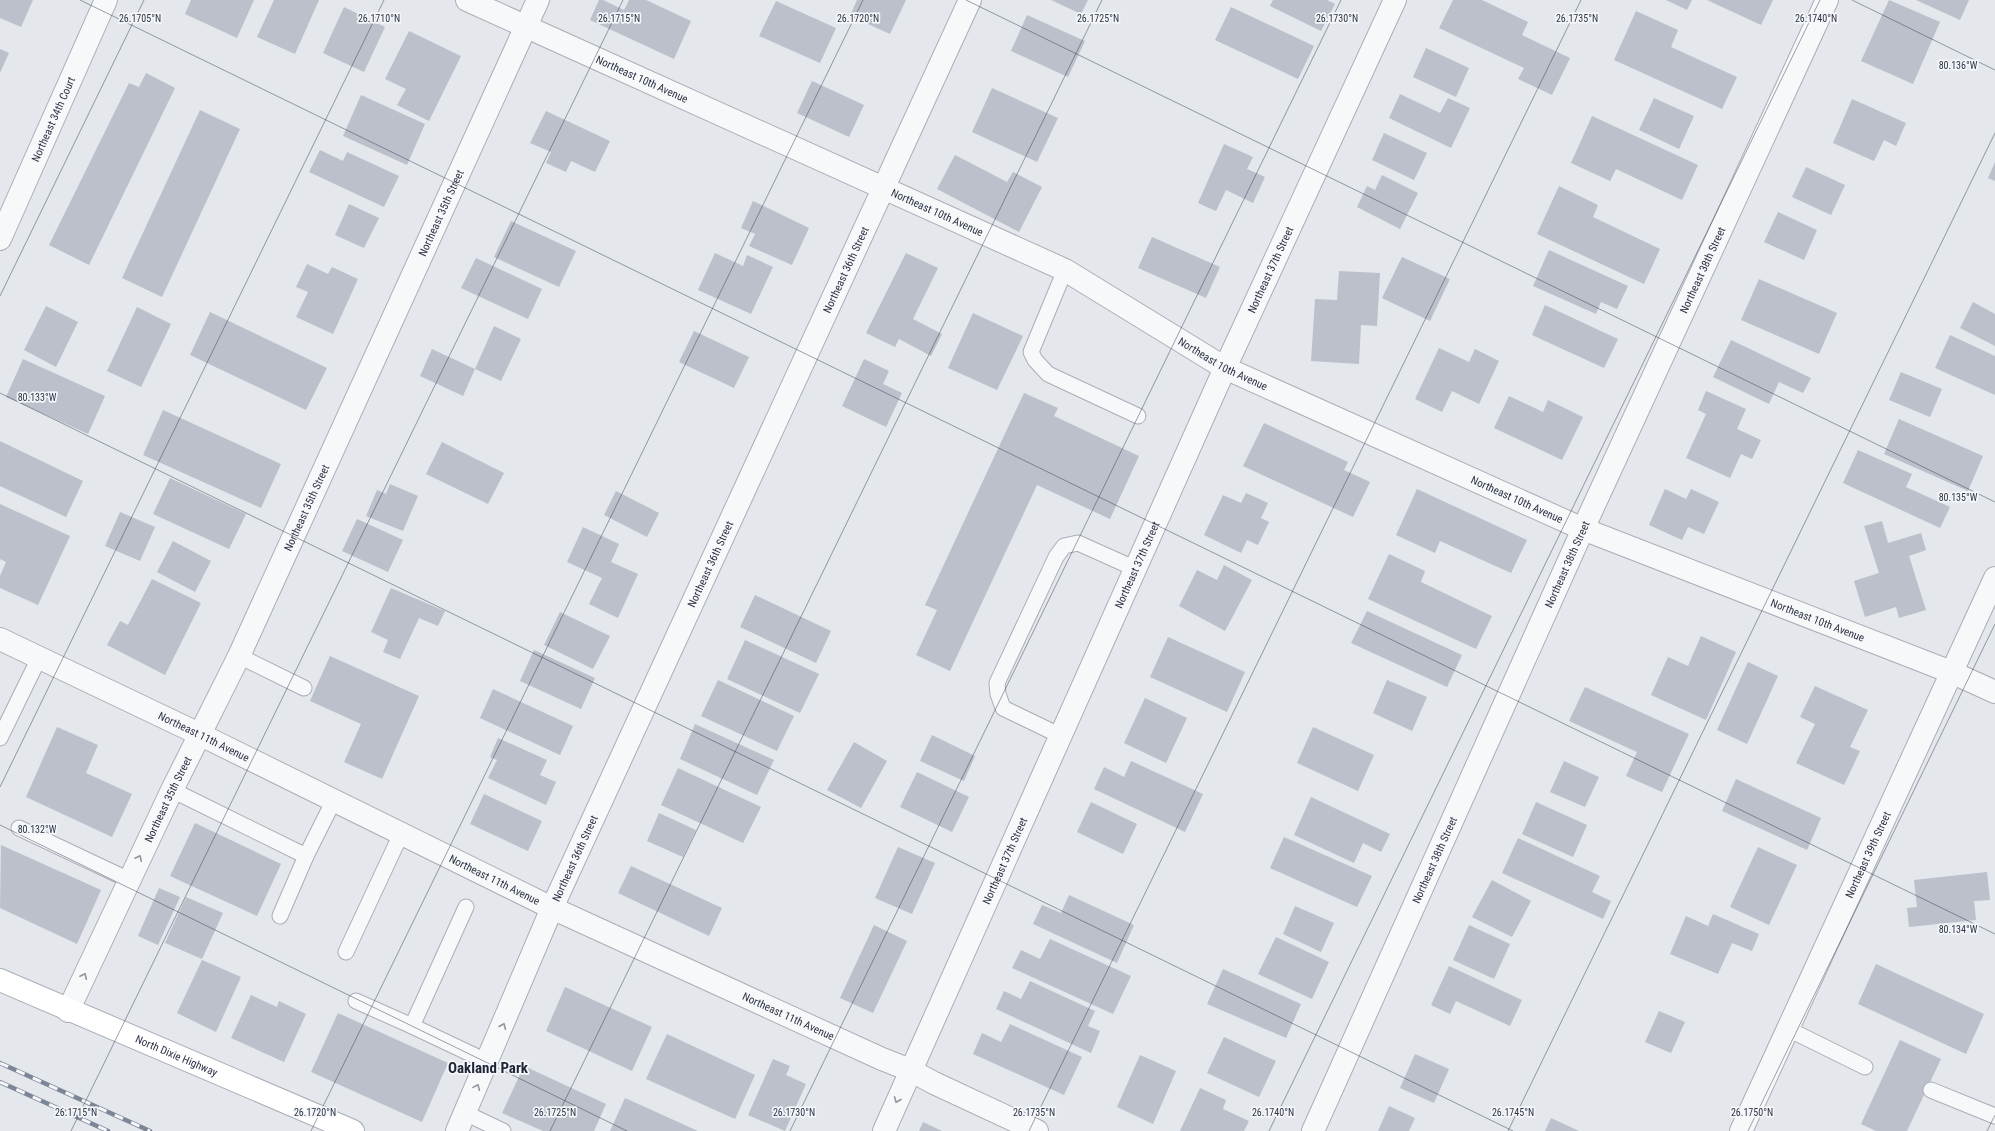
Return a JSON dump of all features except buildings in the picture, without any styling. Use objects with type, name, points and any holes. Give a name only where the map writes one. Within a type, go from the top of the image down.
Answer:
[{"type":"main road","name":"North Dixie Highway","points":[[0,980],[68,1011],[353,1131]]},
{"type":"street","name":"Northeast 34th Court","points":[[0,239],[106,0]]},
{"type":"street","name":"Northeast 10th Avenue","points":[[467,0],[526,25],[1065,270],[1225,368],[1583,529],[1952,672],[1995,692]]},
{"type":"street","name":"Northeast 35th Street","points":[[68,1011],[172,790],[239,656],[538,0]]},
{"type":"street","name":"Northeast 36th Street","points":[[461,1122],[488,1062],[552,908],[970,0]]},
{"type":"street","name":"Northeast 37th Street","points":[[884,1131],[910,1070],[926,1039],[1062,736],[1225,368],[1395,0]]},
{"type":"street","name":"Northeast 38th Street","points":[[1313,1131],[1583,529],[1827,0]]},
{"type":"street","name":"Northeast 39th Street","points":[[1741,1131],[1995,578]]},
{"type":"street","name":"Northeast 11th Avenue","points":[[0,639],[199,734],[552,908],[882,1059],[910,1070],[934,1083],[1037,1131]]},
{"type":"lane","points":[[1065,270],[1031,352],[1035,360],[1048,374],[1138,416]]},
{"type":"lane","points":[[1062,736],[1003,708],[998,694],[997,683],[1056,557],[1064,546],[1078,543],[1136,569]]},
{"type":"lane","points":[[239,656],[304,688]]},
{"type":"lane","points":[[0,738],[39,658]]},
{"type":"lane","points":[[172,790],[306,856]]},
{"type":"lane","points":[[280,916],[306,856],[334,800]]},
{"type":"lane","points":[[19,828],[129,880]]},
{"type":"lane","points":[[346,952],[401,834]]},
{"type":"lane","points":[[412,1026],[466,907]]},
{"type":"lane","points":[[356,1001],[488,1062]]},
{"type":"lane","points":[[1788,1029],[1865,1067]]},
{"type":"lane","points":[[1931,1090],[1995,1116]]},
{"type":"lane","points":[[461,1122],[502,1131]]},
{"type":"railway","points":[[0,1063],[150,1131]]},
{"type":"railway","points":[[0,1082],[108,1131]]},
{"type":"district","name":"Oakland Park","points":[[488,1068]]}]
